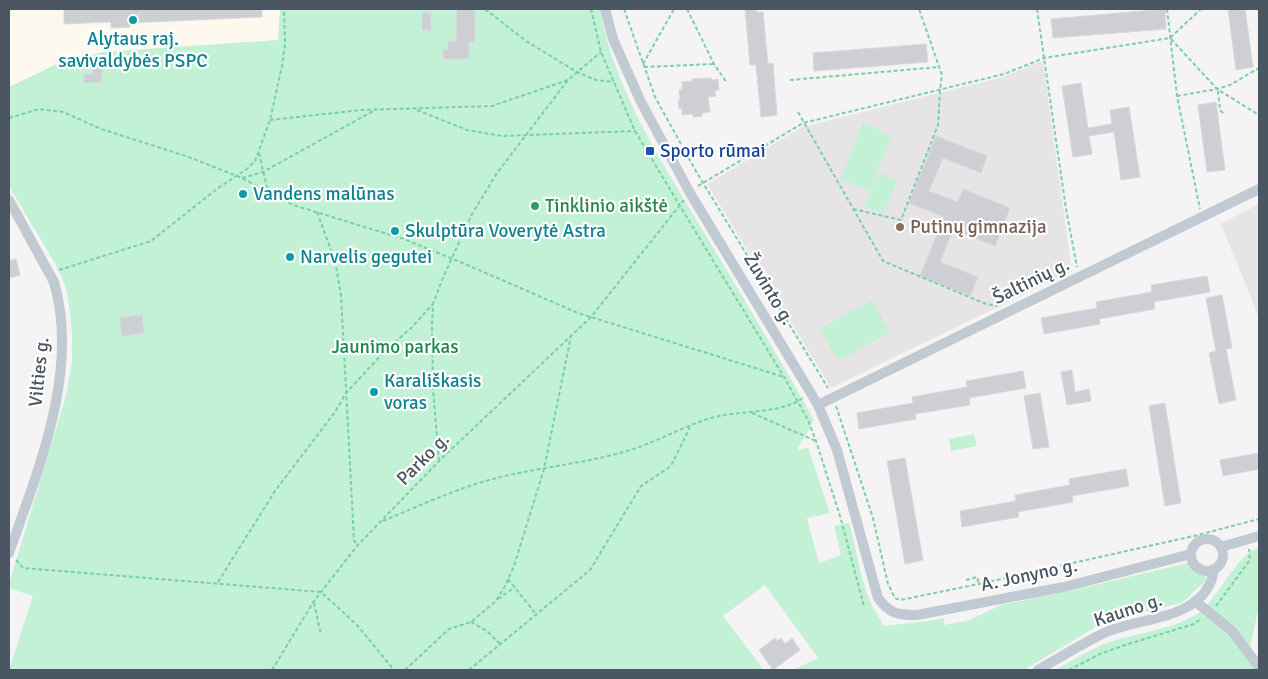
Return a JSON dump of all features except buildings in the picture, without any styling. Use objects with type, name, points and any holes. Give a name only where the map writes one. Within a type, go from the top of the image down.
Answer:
[{"type":"street","name":"Žuvinto g.","points":[[606,9],[613,39],[640,100],[690,193],[818,405],[837,450],[878,598]]},
{"type":"street","name":"Šaltinių g.","points":[[818,405],[1259,189]]},
{"type":"street","name":"Vilties g.","points":[[9,200],[50,273],[59,297],[62,352],[58,390],[49,432],[12,556]]},
{"type":"street","points":[[1221,547],[1259,536]]},
{"type":"street","points":[[1204,539],[1214,540],[1221,547],[1223,557],[1219,566],[1210,571],[1200,570],[1193,564],[1191,554],[1195,544],[1204,539]]},
{"type":"street","name":"A. Jonyno g.","points":[[878,598],[891,611],[900,615],[917,615],[1064,587],[1191,554]]},
{"type":"street","name":"Kauno g.","points":[[1038,670],[1103,633],[1172,615],[1196,601],[1207,590],[1213,578],[1214,569]]},
{"type":"street","points":[[1196,601],[1232,631],[1259,667]]},
{"type":"path","points":[[50,273],[151,241],[255,161],[270,120],[284,51],[284,9]]},
{"type":"path","points":[[485,9],[526,41],[577,72],[596,80],[614,82]]},
{"type":"path","points":[[591,9],[601,52],[635,131],[784,377],[816,440],[840,516],[864,606]]},
{"type":"path","points":[[624,9],[655,97],[702,182],[833,397],[873,518],[886,574],[895,598],[900,600],[979,584],[1189,537],[1259,519]]},
{"type":"path","points":[[643,65],[674,9]]},
{"type":"path","points":[[687,9],[714,64],[727,83]]},
{"type":"path","points":[[853,209],[901,220],[938,125],[942,75],[919,9]]},
{"type":"path","points":[[1037,9],[1066,209],[1079,277]]},
{"type":"path","points":[[1167,9],[1178,96],[1198,205],[1203,216]]},
{"type":"path","points":[[1170,38],[1201,9]]},
{"type":"path","points":[[1170,38],[1217,90],[1259,115]]},
{"type":"path","name":"Parko g.","points":[[272,670],[314,602],[357,546],[439,461],[590,317],[690,193],[702,182],[803,123],[1004,74],[1044,58],[1170,38]]},
{"type":"path","points":[[439,461],[433,389],[433,304],[450,259],[472,214],[497,173],[568,80],[601,52]]},
{"type":"path","points":[[643,65],[714,64]]},
{"type":"path","points":[[790,80],[940,67]]},
{"type":"path","points":[[1178,96],[1217,90],[1230,85],[1259,68]]},
{"type":"path","points":[[270,120],[361,110],[492,106],[568,80]]},
{"type":"path","points":[[1217,90],[1220,110],[1224,114]]},
{"type":"path","points":[[9,118],[39,109],[63,112],[101,129],[186,156],[242,178],[293,205],[404,239],[590,317],[784,377]]},
{"type":"path","points":[[416,109],[467,130],[502,136],[635,131]]},
{"type":"path","points":[[242,178],[263,172],[377,110]]},
{"type":"path","points":[[798,112],[883,261],[986,304],[998,305],[1006,313]]},
{"type":"path","points":[[259,153],[268,192]]},
{"type":"path","points":[[317,212],[335,261],[341,295],[354,540],[357,546]]},
{"type":"path","points":[[218,583],[275,491],[335,412],[346,393],[433,304]]},
{"type":"path","points":[[496,601],[514,566],[544,469],[571,336]]},
{"type":"path","points":[[381,522],[446,494],[493,479],[602,458],[632,450],[718,416],[770,410],[798,402],[811,393]]},
{"type":"path","points":[[750,412],[816,440]]},
{"type":"path","points":[[469,670],[590,570],[642,486],[671,466],[690,426]]},
{"type":"path","points":[[12,556],[23,568],[322,592],[357,624],[394,670]]},
{"type":"path","points":[[966,580],[977,577],[979,584]]},
{"type":"path","points":[[508,579],[537,615]]},
{"type":"path","points":[[405,670],[449,629],[471,622],[515,587]]},
{"type":"path","points":[[314,602],[321,635]]},
{"type":"path","points":[[471,622],[487,631],[500,644]]},
{"type":"shaded area","points":[[9,9],[280,9],[279,40],[103,52],[61,62],[9,87]]},
{"type":"shaded area","name":"Putinų gimnazija","points":[[1043,62],[1072,271],[831,388],[707,184],[802,127],[1003,77]]},
{"type":"shaded area","points":[[1259,204],[1259,318],[1221,224]]},
{"type":"green space","name":"Jaunimo parkas","points":[[280,9],[600,9],[616,66],[639,121],[814,420],[798,450],[808,448],[830,513],[807,518],[819,563],[841,555],[834,526],[849,523],[869,599],[884,626],[943,618],[945,625],[970,620],[1001,605],[1070,591],[1196,561],[1202,563],[1205,567],[1205,581],[1182,603],[1106,621],[1024,670],[793,670],[818,658],[765,585],[723,616],[764,670],[9,670],[33,596],[9,588],[9,584],[66,396],[72,362],[72,334],[66,287],[57,267],[9,186],[9,87],[61,62],[103,52],[278,40]]},
{"type":"green space","points":[[863,123],[892,136],[869,191],[840,179]]},
{"type":"green space","points":[[879,173],[897,181],[883,214],[865,206]]},
{"type":"green space","points":[[872,300],[890,332],[838,361],[820,329]]},
{"type":"green space","points":[[974,434],[977,446],[951,451],[949,439]]},
{"type":"green space","points":[[1259,548],[1259,605],[1248,659],[1257,670],[1055,670],[1102,645],[1166,627],[1190,618],[1207,605],[1243,558],[1251,551]]},
{"type":"place","name":"Alytaus raj. savivaldybės PSPC","points":[[133,20]]},
{"type":"place","name":"Sporto rūmai","points":[[650,151]]},
{"type":"place","name":"Vandens malūnas","points":[[243,194]]},
{"type":"place","name":"Tinklinio aikštė","points":[[535,206]]},
{"type":"place","name":"Putinų gimnazija","points":[[900,227]]},
{"type":"place","name":"Skulptūra Voverytė Astra","points":[[395,231]]},
{"type":"place","name":"Narvelis gegutei","points":[[290,257]]},
{"type":"place","name":"Karališkasis voras","points":[[374,392]]}]
